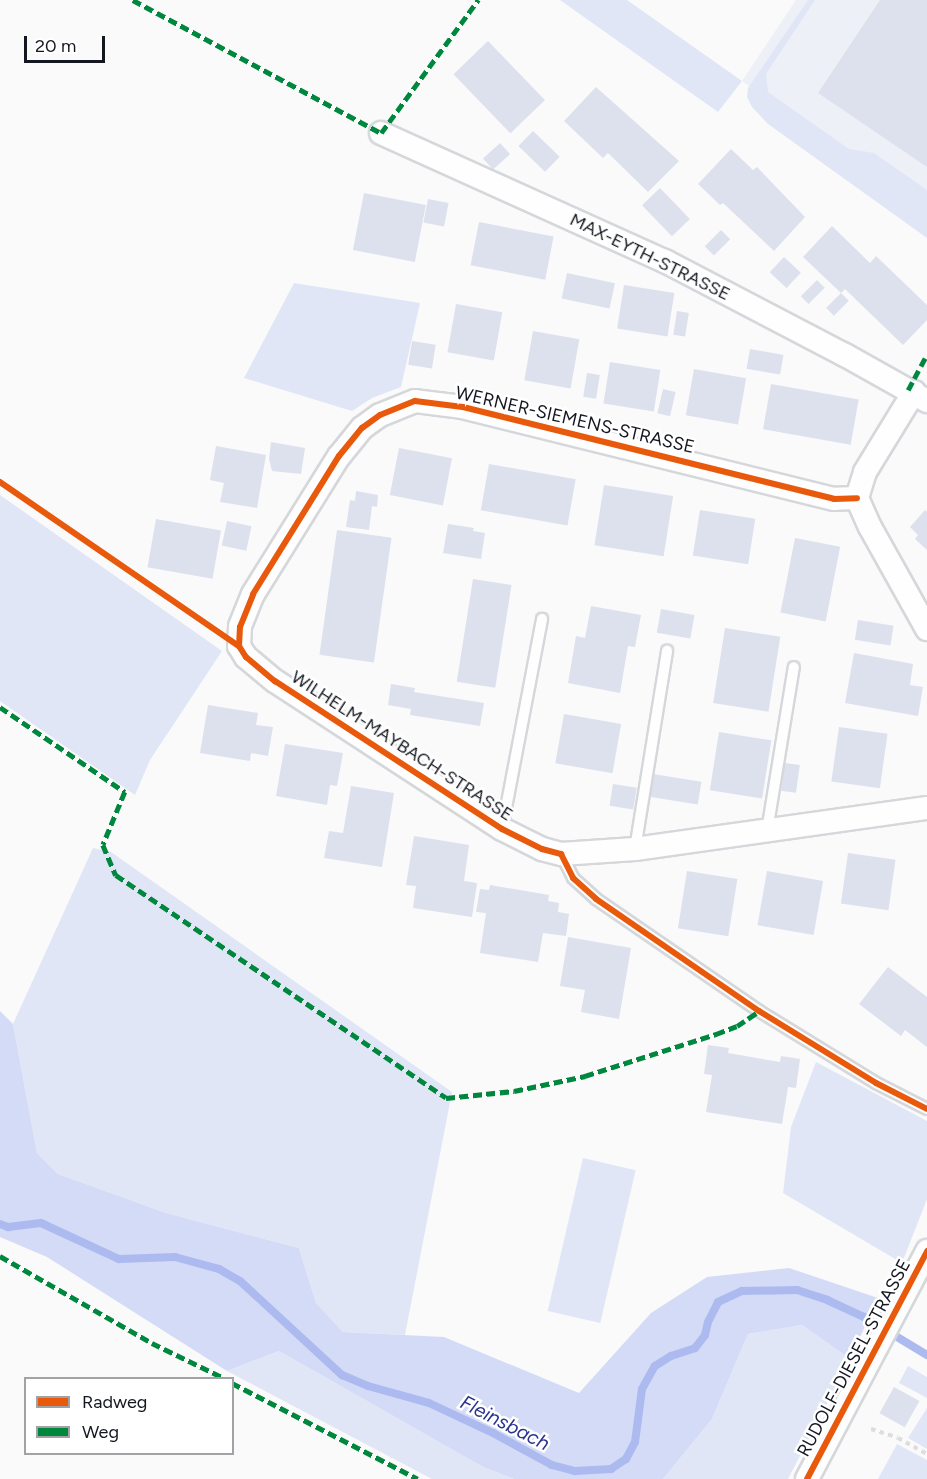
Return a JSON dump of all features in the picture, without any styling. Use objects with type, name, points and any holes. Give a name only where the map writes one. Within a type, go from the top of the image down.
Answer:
[{"type":"street","name":"MAX-EYTH-STRASSE","points":[[381,133],[665,261],[920,397],[865,472],[857,498]]},
{"type":"street","name":"WERNER-SIEMENS-STRASSE","points":[[239,646],[240,627],[253,594],[339,456],[362,428],[380,414],[415,401],[463,407],[834,499],[857,498]]},
{"type":"street","points":[[857,498],[870,527],[927,629]]},
{"type":"street","name":"WILHELM-MAYBACH-STRASSE","points":[[239,646],[246,657],[274,681],[502,829],[542,849],[561,854],[635,849],[927,808]]},
{"type":"street","name":"RUDOLF-DIESEL-STRASSE","points":[[807,1479],[927,1251]]},
{"type":"lane","points":[[502,829],[542,619]]},
{"type":"lane","points":[[635,849],[667,651]]},
{"type":"lane","points":[[767,831],[794,667]]},
{"type":"lane","points":[[561,854],[573,878],[596,899],[759,1011],[876,1083],[927,1109]]},
{"type":"path","points":[[870,1429],[898,1438],[927,1454]]},
{"type":"shaded area","points":[[560,0],[627,0],[742,81],[718,112]]},
{"type":"shaded area","points":[[796,0],[927,0],[927,215],[742,81]]},
{"type":"shaded area","points":[[808,0],[815,0],[766,74],[768,92],[849,149],[874,153],[927,190],[927,238],[768,124],[752,107],[747,97],[748,88]]},
{"type":"shaded area","points":[[294,283],[420,303],[401,387],[372,398],[352,411],[244,378]]},
{"type":"shaded area","points":[[0,495],[222,651],[150,760],[135,795],[0,701]]},
{"type":"shaded area","points":[[93,848],[111,852],[452,1092],[405,1335],[343,1332],[316,1303],[299,1248],[166,1213],[58,1174],[37,1153],[13,1024]]},
{"type":"shaded area","points":[[0,1011],[13,1024],[37,1153],[58,1174],[166,1213],[299,1248],[316,1303],[343,1332],[444,1337],[579,1393],[651,1313],[707,1277],[789,1268],[878,1298],[850,1359],[802,1325],[748,1334],[712,1419],[663,1479],[514,1479],[483,1467],[279,1351],[227,1371],[47,1257],[0,1237]]},
{"type":"shaded area","points":[[816,1062],[927,1121],[927,1199],[902,1263],[783,1193],[791,1127]]},
{"type":"shaded area","points":[[583,1158],[636,1170],[600,1323],[548,1311]]},
{"type":"shaded area","points":[[802,1325],[850,1359],[788,1479],[663,1479],[712,1419],[748,1334]]},
{"type":"shaded area","points":[[279,1351],[483,1467],[514,1479],[432,1479],[227,1371]]},
{"type":"shaded area","points":[[908,1366],[927,1377],[927,1398],[899,1383]]},
{"type":"shaded area","points":[[927,1408],[927,1449],[908,1438]]},
{"type":"shaded area","points":[[897,1444],[927,1460],[927,1479],[878,1479]]},
{"type":"building","points":[[880,0],[927,0],[927,167],[818,93]]},
{"type":"building","points":[[488,41],[545,100],[510,133],[453,74]]},
{"type":"building","points":[[596,87],[679,161],[648,192],[608,153],[603,158],[564,121]]},
{"type":"building","points":[[533,131],[560,157],[545,172],[518,146]]},
{"type":"building","points":[[500,143],[510,154],[493,170],[483,158]]},
{"type":"building","points":[[731,149],[753,170],[757,167],[805,217],[774,251],[723,203],[720,205],[698,184]]},
{"type":"building","points":[[660,188],[690,219],[672,236],[642,205]]},
{"type":"building","points":[[364,193],[426,205],[415,262],[353,250]]},
{"type":"building","points":[[428,199],[449,203],[444,227],[423,223]]},
{"type":"building","points":[[479,222],[554,237],[545,280],[471,265]]},
{"type":"building","points":[[832,226],[870,263],[876,256],[927,305],[927,320],[903,345],[845,289],[841,293],[803,257]]},
{"type":"building","points":[[721,230],[730,239],[714,255],[705,246]]},
{"type":"building","points":[[784,257],[801,273],[786,288],[770,272]]},
{"type":"building","points":[[567,273],[615,283],[610,309],[562,298]]},
{"type":"building","points":[[817,280],[825,288],[809,304],[801,296]]},
{"type":"building","points":[[624,285],[674,293],[667,336],[617,328]]},
{"type":"building","points":[[841,293],[849,301],[834,316],[826,308]]},
{"type":"building","points":[[456,304],[502,312],[494,360],[447,352]]},
{"type":"building","points":[[677,311],[689,313],[685,337],[673,335]]},
{"type":"building","points":[[533,331],[579,339],[571,388],[524,380]]},
{"type":"building","points":[[412,341],[436,345],[432,368],[408,365]]},
{"type":"building","points":[[750,349],[783,355],[780,375],[747,369]]},
{"type":"building","points":[[610,362],[660,370],[654,411],[603,403]]},
{"type":"building","points":[[694,369],[746,378],[738,424],[686,415]]},
{"type":"building","points":[[587,373],[600,375],[596,399],[583,397]]},
{"type":"building","points":[[771,384],[859,399],[851,445],[763,429]]},
{"type":"building","points":[[663,389],[676,392],[670,416],[657,413]]},
{"type":"building","points":[[271,442],[305,448],[301,474],[272,471],[269,459]]},
{"type":"building","points":[[216,446],[266,455],[257,508],[220,502],[224,483],[210,480]]},
{"type":"building","points":[[399,448],[452,458],[443,505],[390,495]]},
{"type":"building","points":[[489,464],[576,479],[568,526],[481,510]]},
{"type":"building","points":[[604,485],[673,496],[664,556],[594,545]]},
{"type":"building","points":[[356,491],[378,495],[377,507],[372,506],[369,530],[346,527],[350,500],[355,501]]},
{"type":"building","points":[[700,510],[755,519],[748,564],[693,555]]},
{"type":"building","points":[[925,510],[927,512],[927,550],[915,539],[918,535],[910,527]]},
{"type":"building","points":[[156,519],[221,530],[212,579],[147,567]]},
{"type":"building","points":[[227,521],[251,526],[246,551],[222,545]]},
{"type":"building","points":[[448,524],[474,528],[473,531],[485,533],[481,559],[443,553]]},
{"type":"building","points":[[337,530],[391,538],[374,662],[319,655]]},
{"type":"building","points":[[795,538],[840,547],[826,621],[780,613]]},
{"type":"building","points":[[473,579],[512,585],[495,688],[457,682]]},
{"type":"building","points":[[591,606],[641,615],[635,647],[628,646],[620,693],[568,683],[576,636],[585,638]]},
{"type":"building","points":[[661,609],[694,615],[690,639],[657,633]]},
{"type":"building","points":[[858,620],[894,626],[890,645],[855,640]]},
{"type":"building","points":[[725,628],[780,637],[768,712],[713,703]]},
{"type":"building","points":[[854,653],[913,664],[910,685],[923,687],[918,716],[845,703]]},
{"type":"building","points":[[391,684],[415,688],[414,692],[484,703],[480,726],[410,715],[411,709],[388,705]]},
{"type":"building","points":[[208,705],[258,713],[256,725],[273,727],[268,756],[251,753],[250,761],[200,753]]},
{"type":"building","points":[[564,714],[621,724],[612,773],[555,763]]},
{"type":"building","points":[[839,727],[888,734],[880,788],[831,781]]},
{"type":"building","points":[[719,732],[771,740],[762,799],[710,790]]},
{"type":"building","points":[[285,744],[343,753],[337,786],[330,785],[327,805],[276,796]]},
{"type":"building","points":[[785,763],[800,765],[796,793],[781,791]]},
{"type":"building","points":[[653,774],[701,782],[698,804],[649,797]]},
{"type":"building","points":[[613,784],[637,788],[633,809],[610,806]]},
{"type":"building","points":[[351,786],[394,793],[382,867],[324,858],[329,831],[343,833]]},
{"type":"building","points":[[414,836],[469,845],[464,881],[477,883],[472,917],[413,908],[416,886],[406,885]]},
{"type":"building","points":[[848,853],[896,860],[888,910],[841,904]]},
{"type":"building","points":[[687,871],[737,879],[728,936],[678,928]]},
{"type":"building","points":[[767,871],[823,881],[814,935],[757,925]]},
{"type":"building","points":[[490,885],[549,895],[548,901],[559,903],[558,912],[569,914],[566,936],[543,933],[538,962],[480,953],[486,913],[476,912],[480,889],[489,890]]},
{"type":"building","points":[[568,937],[631,948],[619,1019],[581,1012],[585,990],[560,986]]},
{"type":"building","points":[[888,967],[927,997],[927,1047],[905,1030],[901,1036],[859,1004]]},
{"type":"building","points":[[708,1045],[729,1048],[728,1053],[780,1062],[781,1056],[800,1059],[796,1088],[788,1087],[782,1124],[706,1112],[712,1075],[704,1074]]},
{"type":"building","points":[[894,1387],[919,1401],[905,1427],[879,1413]]},
{"type":"waterway","name":"Fleinsbach","points":[[0,1224],[8,1227],[41,1223],[119,1259],[175,1257],[219,1269],[240,1281],[342,1375],[368,1386],[429,1403],[493,1433],[552,1465],[575,1471],[611,1469],[626,1459],[635,1442],[642,1389],[655,1366],[671,1356],[695,1348],[705,1335],[708,1322],[718,1302],[742,1291],[797,1290],[827,1300],[864,1317],[927,1355]]},
{"type":"marked path","points":[[133,0],[381,133],[478,0]]},
{"type":"marked path","points":[[908,390],[927,355]]},
{"type":"marked path","points":[[0,707],[125,792],[103,845],[116,875],[446,1098],[514,1091],[585,1076],[716,1034],[737,1026],[759,1011]]},
{"type":"marked path","points":[[0,1256],[152,1343],[222,1377]]},
{"type":"marked path","points":[[234,1384],[418,1479]]},
{"type":"cycle path","points":[[239,646],[240,627],[253,594],[339,456],[362,428],[380,415],[415,401],[463,407],[834,499],[857,498]]},
{"type":"cycle path","points":[[0,482],[239,646],[246,657],[275,681],[502,829],[542,849],[561,854],[573,878],[596,899],[759,1011],[876,1083],[927,1109]]},
{"type":"cycle path","points":[[807,1479],[927,1251]]}]
